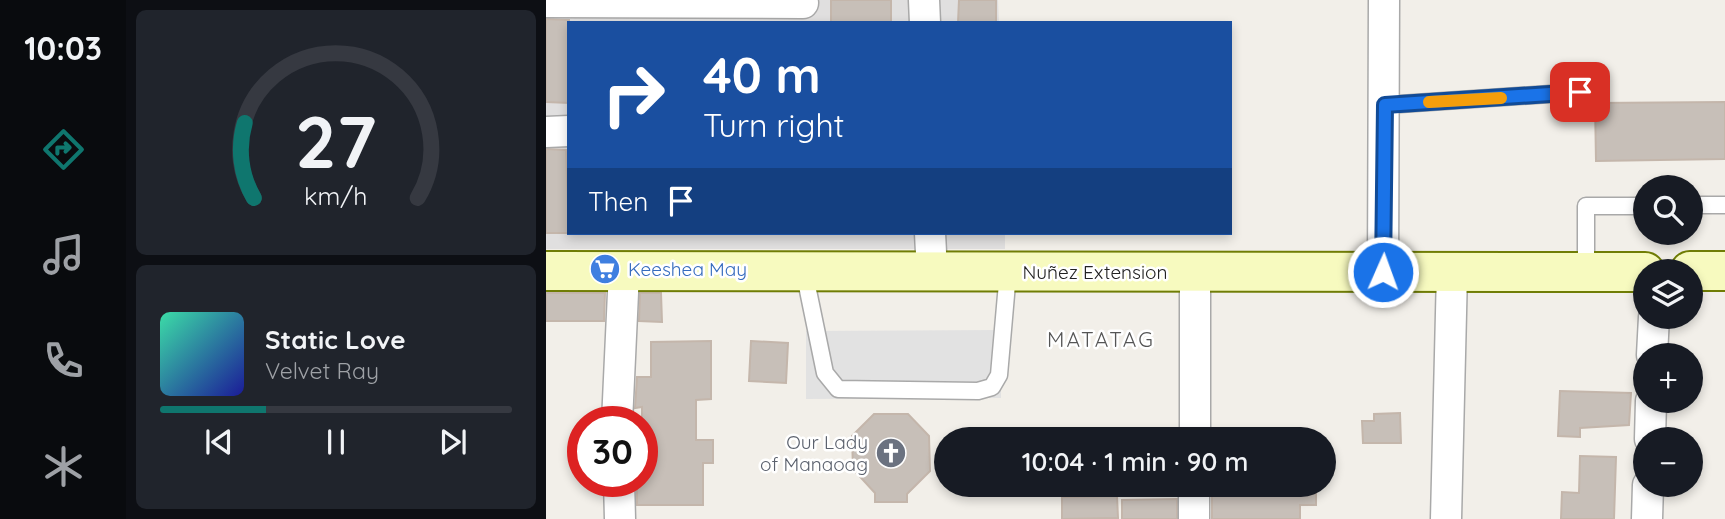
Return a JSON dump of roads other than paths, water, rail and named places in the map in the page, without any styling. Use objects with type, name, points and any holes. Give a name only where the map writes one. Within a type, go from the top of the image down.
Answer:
[{"type":"street","points":[[924,0],[925,21]]},
{"type":"street","points":[[1383,272],[1384,0]]},
{"type":"street","points":[[546,2],[803,9]]},
{"type":"street","points":[[546,132],[567,131]]},
{"type":"street","points":[[930,235],[932,272]]},
{"type":"street","name":"Nuñez Extension","points":[[546,271],[1633,272]]},
{"type":"street","points":[[618,406],[624,271]]},
{"type":"street","points":[[1703,271],[1725,271]]},
{"type":"street","points":[[1195,272],[1195,427]]},
{"type":"street","points":[[1446,519],[1452,272]]},
{"type":"street","points":[[619,497],[620,519]]},
{"type":"street","points":[[1194,497],[1194,519]]},
{"type":"street","points":[[1647,519],[1648,497]]},
{"type":"lane","points":[[1385,105],[1580,92]]},
{"type":"lane","points":[[1703,205],[1725,205]]},
{"type":"lane","points":[[1586,272],[1586,206],[1633,206]]},
{"type":"lane","points":[[804,271],[818,345],[825,373],[832,385],[843,390],[964,391],[986,390],[996,382],[999,374],[1008,272]]},
{"type":"place","name":"Keeshea May","points":[[605,269]]},
{"type":"place","name":"Our Lady of Manaoag","points":[[891,453]]},
{"type":"district","name":"MATATAG","points":[[1101,340]]}]
